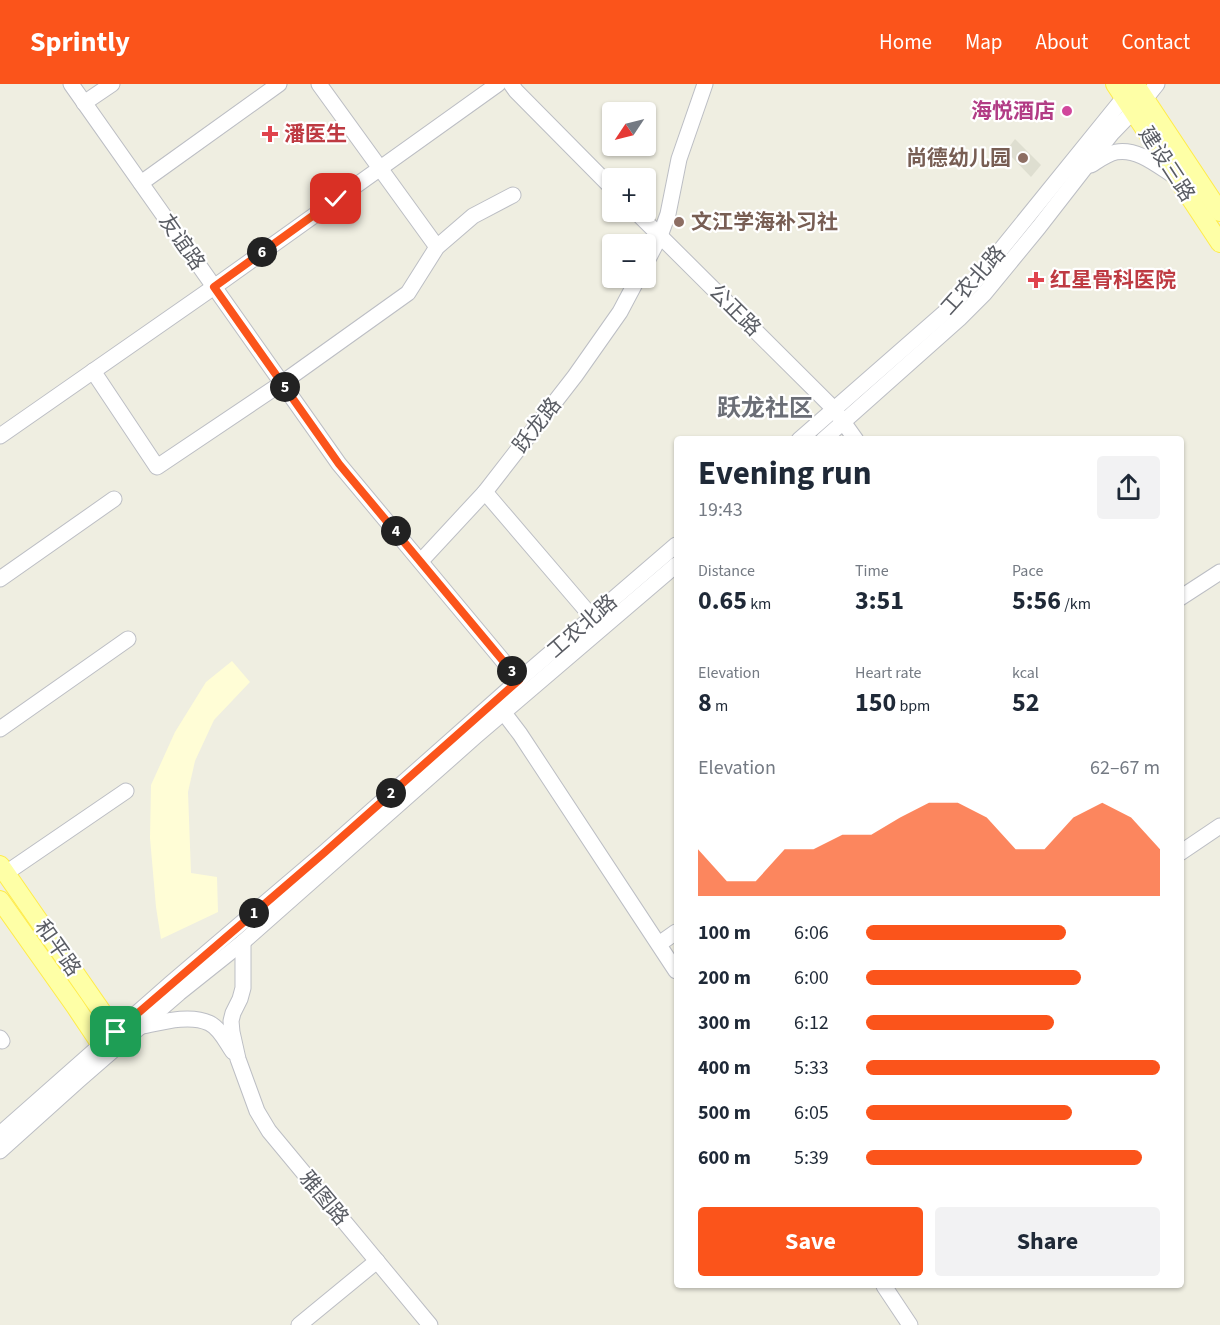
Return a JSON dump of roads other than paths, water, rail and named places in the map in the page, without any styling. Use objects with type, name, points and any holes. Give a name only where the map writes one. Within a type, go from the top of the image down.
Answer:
[{"type":"main road","name":"建设三路","points":[[1130,95],[1183,172],[1220,243]]},
{"type":"main road","name":"建设三路","points":[[1183,172],[1220,212]]},
{"type":"main road","name":"和平路","points":[[3,869],[116,1032]]},
{"type":"main road","name":"和平路","points":[[0,900],[100,1045]]},
{"type":"street","name":"友谊路","points":[[71,84],[339,464],[519,680]]},
{"type":"street","points":[[84,103],[112,84]]},
{"type":"street","points":[[141,183],[279,84]]},
{"type":"street","points":[[319,84],[437,247]]},
{"type":"street","points":[[0,436],[214,287],[498,84]]},
{"type":"street","points":[[511,84],[602,178]]},
{"type":"street","points":[[656,244],[668,214],[679,159],[705,84]]},
{"type":"street","points":[[1130,95],[1157,84]]},
{"type":"street","name":"工农北路","points":[[806,436],[838,416],[959,319],[984,294],[1112,133],[1130,95]]},
{"type":"street","name":"工农北路","points":[[826,436],[838,416],[944,315],[973,284],[1130,95]]},
{"type":"street","points":[[1080,172],[1115,152],[1126,151],[1183,172]]},
{"type":"street","points":[[93,371],[157,467],[282,383],[408,293],[437,247],[473,216],[513,195]]},
{"type":"street","name":"公正路","points":[[646,222],[838,416],[853,436]]},
{"type":"street","name":"跃龙路","points":[[421,561],[485,492],[582,367],[620,312],[633,288]]},
{"type":"street","points":[[485,492],[592,617]]},
{"type":"street","points":[[0,579],[114,499]]},
{"type":"street","name":"工农北路","points":[[0,1134],[674,547]]},
{"type":"street","name":"工农北路","points":[[0,1151],[179,993],[243,942],[674,567]]},
{"type":"street","points":[[1184,595],[1220,572]]},
{"type":"street","points":[[0,729],[128,639]]},
{"type":"street","points":[[504,713],[674,968]]},
{"type":"street","points":[[3,869],[126,790]]},
{"type":"street","points":[[1184,850],[1220,826]]},
{"type":"street","points":[[659,944],[674,933]]},
{"type":"street","points":[[238,1059],[231,1022],[243,988],[243,942]]},
{"type":"street","points":[[141,1027],[174,1019],[196,1019],[209,1023],[220,1032],[238,1059]]},
{"type":"street","name":"雅图路","points":[[238,1059],[257,1111],[269,1131],[430,1325]]},
{"type":"street","points":[[299,1325],[377,1261]]},
{"type":"street","points":[[885,1288],[910,1325]]},
{"type":"place","name":"海悦酒店","points":[[1067,111]]},
{"type":"place","name":"潘医生","points":[[270,134]]},
{"type":"place","name":"尚德幼儿园","points":[[1023,158]]},
{"type":"place","name":"文江学海补习社","points":[[679,222]]},
{"type":"place","name":"红星骨科医院","points":[[1036,280]]},
{"type":"district","name":"跃龙社区","points":[[765,408]]}]
